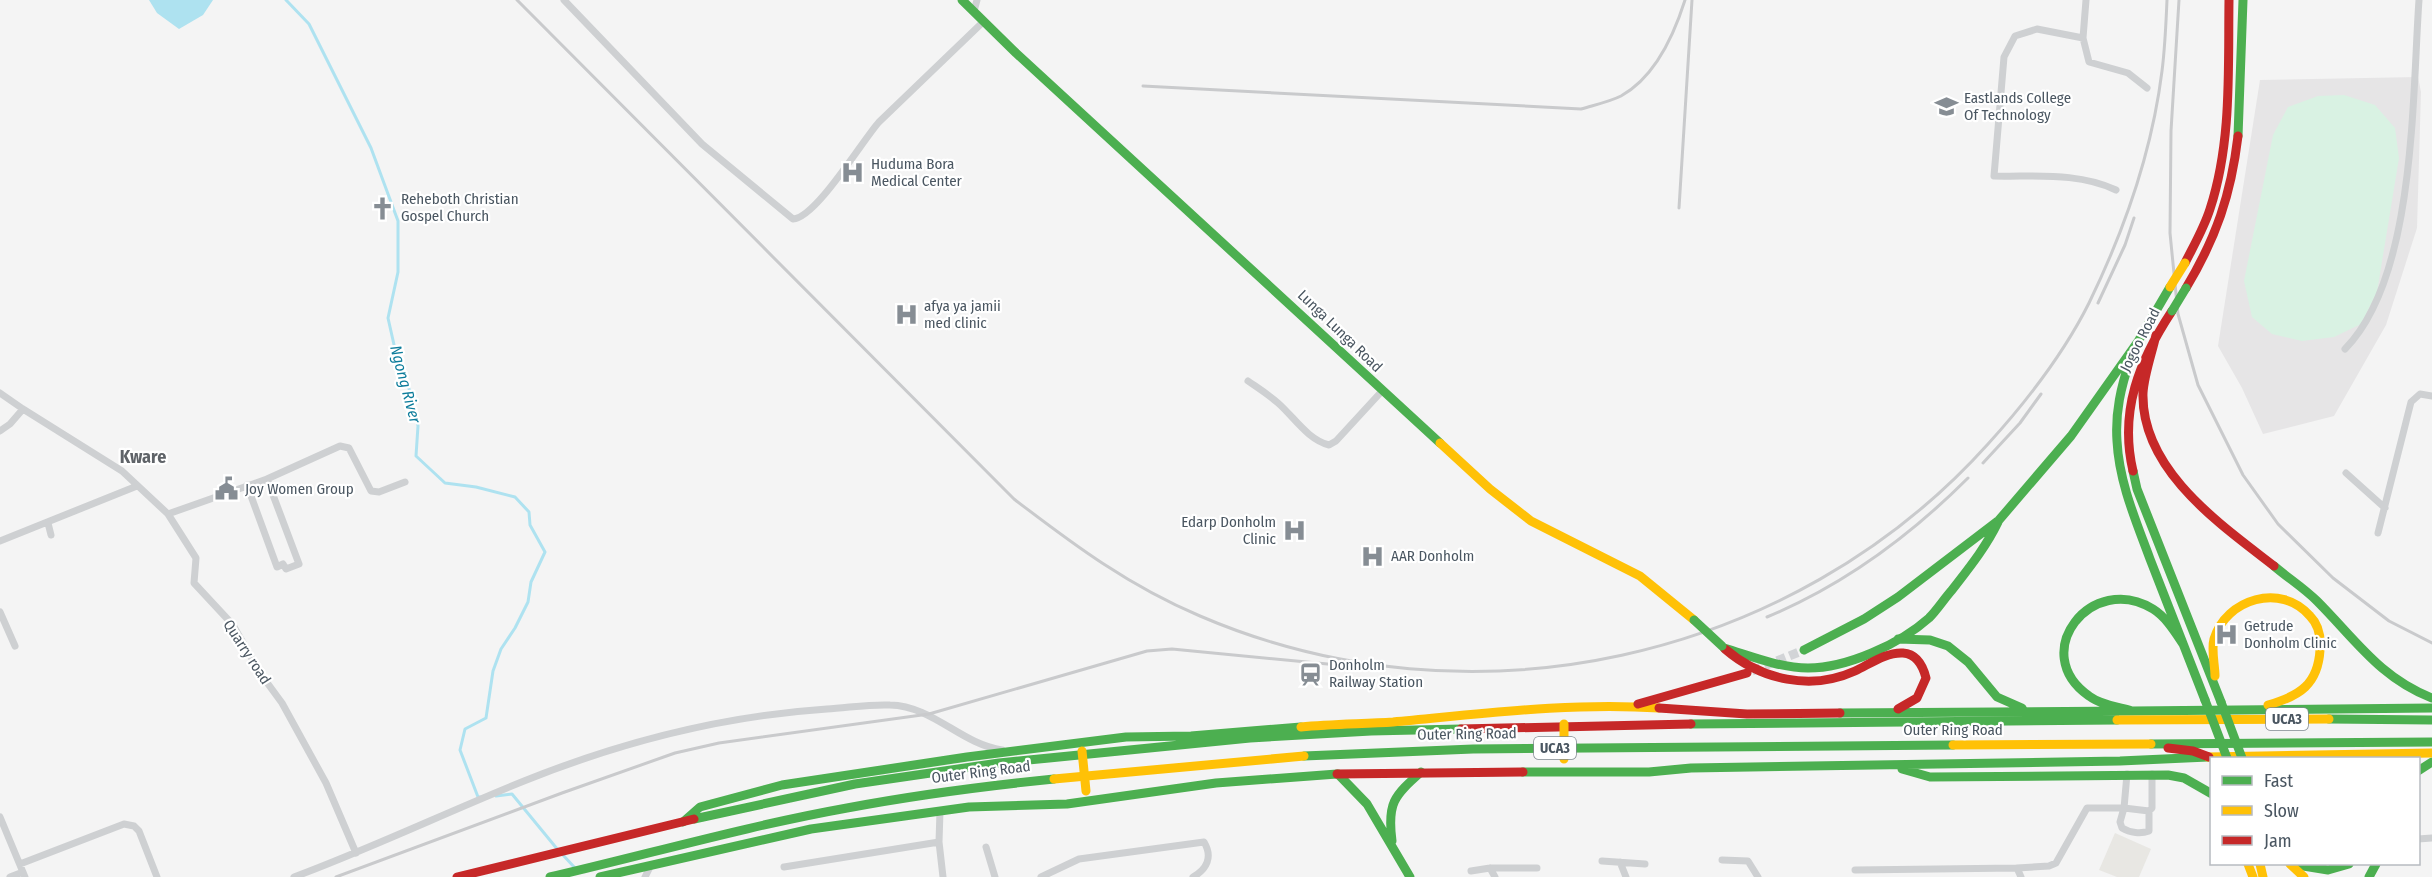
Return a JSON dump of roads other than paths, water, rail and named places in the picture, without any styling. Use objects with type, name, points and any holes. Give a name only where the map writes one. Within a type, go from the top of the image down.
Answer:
[{"type":"main road","name":"Lunga Lunga Road","points":[[962,0],[1382,391],[1490,489],[1531,521],[1640,576],[1694,620],[1734,658],[1769,675],[1791,680],[1832,679],[1896,653],[1909,654],[1920,661],[1926,672],[1924,689],[1915,701],[1890,712]]},
{"type":"main road","name":"Jogoo Road","points":[[2226,757],[2130,508],[2118,462],[2115,435],[2124,374],[2139,340],[2185,262],[2207,219],[2219,176],[2224,140],[2229,0]]},
{"type":"main road","name":"Jogoo Road","points":[[2240,757],[2137,489],[2128,450],[2129,406],[2141,367],[2156,335],[2172,312],[2214,238],[2228,195],[2238,128],[2243,0]]},
{"type":"main road","points":[[2156,335],[2143,392],[2144,404],[2151,440],[2169,472],[2221,525],[2315,599],[2390,677],[2411,690],[2432,698]]},
{"type":"main road","points":[[1804,651],[1898,597],[1999,520],[2070,436],[2139,340]]},
{"type":"main road","name":"Lunga Lunga Road","points":[[1723,647],[1763,661],[1809,669],[1848,663],[1919,626],[1931,616],[1987,544],[1999,520]]},
{"type":"main road","points":[[2219,697],[2211,655],[2213,641],[2224,618],[2235,608],[2256,598],[2276,597],[2286,600],[2303,609],[2315,623],[2321,640],[2321,658],[2316,673],[2301,692],[2289,699],[2257,709]]},
{"type":"main road","points":[[2132,711],[2087,695],[2068,676],[2064,648],[2069,628],[2078,615],[2092,604],[2107,600],[2123,599],[2141,603],[2154,610],[2166,621],[2183,644]]},
{"type":"main road","points":[[1895,639],[1927,639],[1949,647],[1966,662],[1997,699],[2014,707],[2038,712]]},
{"type":"main road","points":[[1630,706],[1747,673]]},
{"type":"main road","name":"Outer Ring Road","points":[[683,822],[700,807],[782,785],[1010,751],[1082,746],[1126,737],[1191,736],[1475,713],[1563,711],[1630,706],[1747,714],[2432,708]]},
{"type":"main road","points":[[1563,711],[1564,770]]},
{"type":"main road","name":"Outer Ring Road","points":[[457,877],[605,840],[844,786],[953,769],[1181,744],[1306,734],[1675,724],[2432,720]]},
{"type":"main road","name":"Outer Ring Road","points":[[551,877],[761,826],[890,799],[1138,769],[1260,758],[1366,751],[1461,749],[2311,741],[2432,742]]},
{"type":"main road","points":[[2136,744],[2193,751],[2209,757]]},
{"type":"main road","points":[[1082,746],[1086,802]]},
{"type":"main road","name":"UCA3","points":[[600,877],[811,830],[940,811],[969,807],[1086,802],[1216,783],[1338,774],[1564,770],[1649,772],[1691,768],[2120,762],[2209,757],[2432,753]]},
{"type":"main road","points":[[2324,754],[2334,757]]},
{"type":"main road","points":[[1881,766],[1930,777],[2152,774],[2184,778],[2210,793]]},
{"type":"main road","points":[[1392,844],[1388,817],[1392,801],[1399,790],[1421,772]]},
{"type":"main road","points":[[1338,774],[1367,804],[1410,877]]},
{"type":"main road","points":[[2292,865],[2304,877]]},
{"type":"main road","points":[[2296,865],[2324,871],[2345,865]]},
{"type":"street","points":[[564,0],[702,144],[793,219],[802,218],[856,155],[864,140],[879,122],[983,21]]},
{"type":"street","points":[[974,11],[977,0]]},
{"type":"street","points":[[2086,0],[2083,38],[2089,62],[2128,73],[2147,88]]},
{"type":"street","points":[[2345,349],[2353,341],[2382,290],[2396,240],[2406,186],[2419,0]]},
{"type":"street","points":[[2083,38],[2037,29],[2015,36],[2004,57],[2002,69],[1994,176],[2073,177],[2100,183],[2116,190]]},
{"type":"street","points":[[1248,381],[1278,403],[1307,432],[1321,443],[1329,445],[1336,441],[1382,391]]},
{"type":"street","name":"Quarry road","points":[[0,393],[123,471],[168,514],[196,558],[194,583],[233,625],[260,673],[282,703],[322,775],[356,853]]},
{"type":"street","points":[[2378,533],[2411,402],[2420,394],[2432,396]]},
{"type":"street","points":[[0,431],[10,424],[22,409]]},
{"type":"street","points":[[168,514],[267,479],[340,446],[349,448],[371,491],[380,492],[405,482]]},
{"type":"street","points":[[2346,473],[2385,508]]},
{"type":"street","points":[[247,485],[277,567],[283,564],[286,569],[299,564],[267,479]]},
{"type":"street","points":[[0,541],[48,524],[137,486]]},
{"type":"street","points":[[48,524],[51,535]]},
{"type":"street","points":[[0,612],[15,646]]},
{"type":"street","points":[[294,877],[552,770],[699,725],[800,711],[891,704],[929,714],[988,748],[1010,751]]},
{"type":"street","points":[[2127,774],[2124,808],[2120,822],[2122,828],[2127,831],[2144,833],[2149,831],[2152,774]]},
{"type":"street","points":[[1855,870],[2049,866],[2056,863],[2087,808],[2149,811]]},
{"type":"street","points":[[940,811],[939,842],[943,877]]},
{"type":"street","points":[[0,817],[24,875],[10,877]]},
{"type":"street","points":[[20,864],[124,824],[139,831],[157,877]]},
{"type":"street","points":[[784,867],[939,842]]},
{"type":"street","points":[[1041,877],[1080,859],[1204,842],[1208,849],[1209,859],[1202,872],[1193,877]]},
{"type":"street","points":[[986,847],[995,877]]},
{"type":"street","points":[[1722,860],[1748,861],[1758,877]]},
{"type":"street","points":[[1602,861],[1645,864]]},
{"type":"street","points":[[1620,862],[1626,877]]},
{"type":"street","points":[[645,877],[651,865]]},
{"type":"street","points":[[1490,868],[1495,877]]},
{"type":"street","points":[[1471,871],[1490,868],[1537,868]]},
{"type":"street","points":[[1886,868],[1890,877]]},
{"type":"street","points":[[2017,868],[2021,877]]},
{"type":"water","points":[[149,0],[213,0],[203,15],[179,29],[157,13]]},
{"type":"waterway","name":"Ngong River","points":[[286,0],[309,24],[371,148],[398,221],[398,272],[388,318],[397,358],[411,394],[418,426],[416,456],[445,483],[476,487],[515,497],[529,512],[530,525],[545,552],[531,582],[528,602],[501,649],[493,671],[486,718],[465,729],[460,750],[478,797],[480,797]]},
{"type":"waterway","name":"Ngong River","points":[[496,796],[512,794],[558,850]]},
{"type":"waterway","name":"Ngong River","points":[[563,855],[575,868]]},
{"type":"tunnel","points":[[1752,671],[1804,650]]},
{"type":"railway","points":[[517,0],[1014,499],[1103,564],[1149,592],[1200,616],[1303,651],[1409,669],[1516,670],[1622,655],[1724,625],[1820,579],[1909,519],[1988,444],[2017,411],[2068,341],[2089,303],[2114,248],[2135,190],[2151,131],[2162,71],[2167,0]]},
{"type":"railway","points":[[1143,86],[1581,109],[1621,96],[1644,78],[1669,41],[1685,0]]},
{"type":"railway","points":[[1679,208],[1692,0]]},
{"type":"railway","points":[[2179,0],[2171,131],[2170,233],[2178,314],[2198,385],[2243,475],[2278,524],[2333,578],[2389,621],[2432,643]]},
{"type":"railway","points":[[2098,303],[2125,245],[2134,218]]},
{"type":"railway","points":[[1983,463],[2020,423],[2041,394]]},
{"type":"railway","points":[[1767,617],[1823,590],[1875,557],[1923,520],[1968,478]]},
{"type":"railway","points":[[336,877],[675,753],[719,743],[929,714],[1147,651],[1172,649],[1338,665]]},
{"type":"place","name":"Eastlands College Of Technology","points":[[1946,107]]},
{"type":"place","name":"Huduma Bora Medical Center","points":[[853,173]]},
{"type":"place","name":"Reheboth Christian Gospel Church","points":[[383,208]]},
{"type":"place","name":"afya ya jamii med clinic","points":[[906,315]]},
{"type":"place","name":"Joy Women Group","points":[[227,489]]},
{"type":"place","name":"Edarp Donholm Clinic","points":[[1294,531]]},
{"type":"place","name":"AAR Donholm","points":[[1373,556]]},
{"type":"place","name":"Getrude Donholm Clinic","points":[[2226,635]]},
{"type":"place","name":"Donholm Railway Station","points":[[1311,674]]},
{"type":"district","name":"Kware","points":[[143,457]]}]
